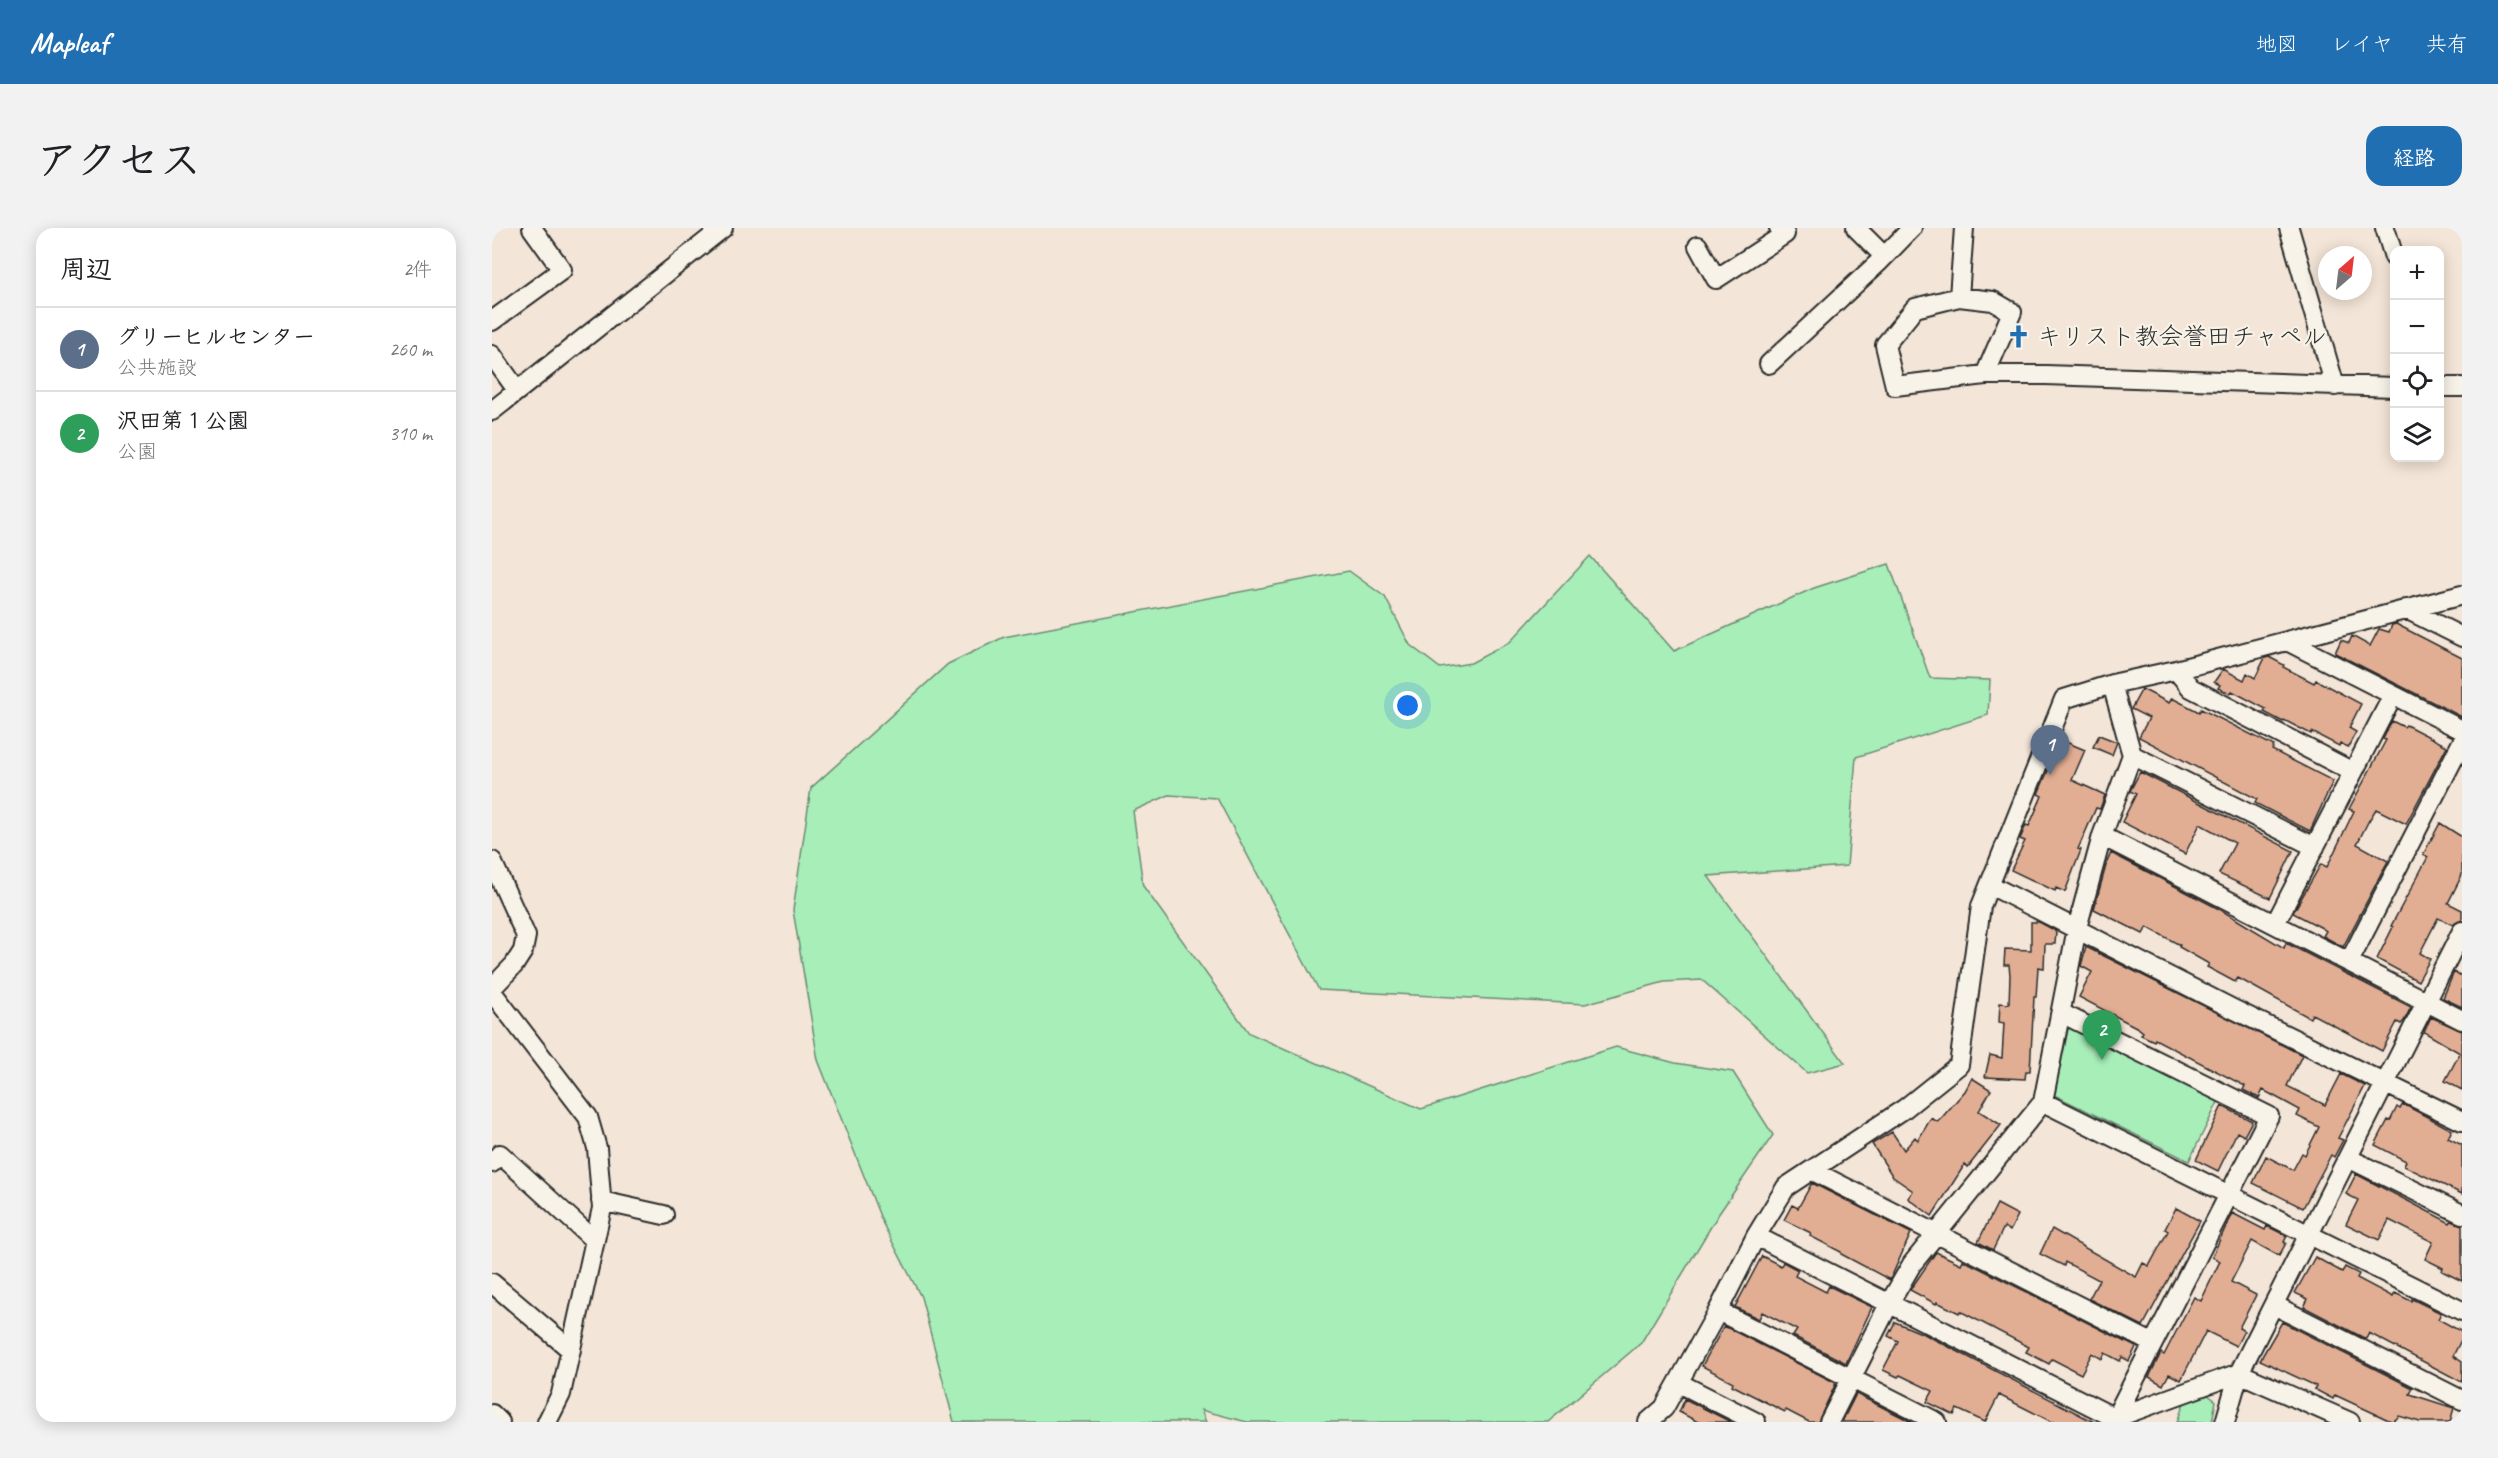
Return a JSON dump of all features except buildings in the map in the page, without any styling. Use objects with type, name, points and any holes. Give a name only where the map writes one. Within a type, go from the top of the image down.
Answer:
[{"type":"street","points":[[492,321],[562,270],[532,228]]},
{"type":"street","points":[[492,411],[723,228]]},
{"type":"street","points":[[1698,246],[1716,279],[1785,234],[1779,228]]},
{"type":"street","points":[[1856,228],[1884,256]]},
{"type":"street","points":[[1769,364],[1912,228]]},
{"type":"street","points":[[1959,297],[1964,228]]},
{"type":"street","points":[[2289,228],[2335,386]]},
{"type":"street","points":[[2385,228],[2391,246]]},
{"type":"street","points":[[1985,375],[2012,312],[1993,301],[1959,297],[1915,308],[1885,345],[1896,386],[1985,375],[2097,376],[2390,387]]},
{"type":"street","points":[[492,355],[517,390]]},
{"type":"street","points":[[2444,387],[2462,387]]},
{"type":"street","points":[[1648,1422],[1664,1407],[1679,1383],[1756,1236],[1786,1187],[1904,1109],[1959,1065],[1981,906],[2064,699],[2112,684],[2176,670],[2462,596]]},
{"type":"street","points":[[2406,609],[2462,637]]},
{"type":"street","points":[[2287,641],[2462,730]]},
{"type":"street","points":[[2176,670],[2191,688],[2353,772]]},
{"type":"street","points":[[1829,1422],[1912,1264],[2043,1102],[2077,928],[2102,836],[2132,755],[2112,684]]},
{"type":"street","points":[[2275,924],[2393,695]]},
{"type":"street","points":[[2349,962],[2462,742]]},
{"type":"street","points":[[2132,755],[2315,847]]},
{"type":"street","points":[[2102,836],[2462,1020]]},
{"type":"street","points":[[492,861],[526,936],[523,951],[492,990],[588,1117],[597,1148],[602,1208],[561,1394],[546,1422]]},
{"type":"street","points":[[1990,885],[2462,1121]]},
{"type":"street","points":[[2225,1422],[2239,1373],[2462,931]]},
{"type":"street","points":[[2061,1013],[2270,1116],[2114,1420]]},
{"type":"street","points":[[2043,1102],[2462,1311]]},
{"type":"street","points":[[492,1163],[500,1154],[594,1240]]},
{"type":"street","points":[[2348,1158],[2462,1214]]},
{"type":"street","points":[[1813,1171],[2152,1343]]},
{"type":"street","points":[[601,1201],[664,1215]]},
{"type":"street","points":[[1756,1236],[2114,1420],[2239,1373],[2350,1422]]},
{"type":"street","points":[[492,1283],[571,1350]]},
{"type":"street","points":[[2274,1305],[2462,1400]]},
{"type":"street","points":[[1718,1311],[1937,1422]]},
{"type":"street","points":[[1679,1383],[1756,1422]]},
{"type":"street","points":[[492,1414],[500,1422]]},
{"type":"green space","points":[[1590,556],[1674,651],[1814,588],[1889,564],[1930,678],[1990,680],[1988,715],[1856,757],[1847,866],[1708,876],[1845,1063],[1807,1073],[1702,980],[1664,982],[1585,1004],[1319,990],[1217,798],[1169,795],[1133,811],[1143,886],[1249,1033],[1421,1109],[1616,1047],[1675,1063],[1733,1072],[1773,1135],[1718,1215],[1641,1343],[1548,1422],[1247,1422],[1201,1410],[1206,1422],[954,1422],[921,1297],[883,1224],[818,1060],[793,910],[811,788],[948,664],[1004,637],[1349,571],[1385,597],[1410,645],[1440,668],[1471,663],[1510,642]]},
{"type":"green space","points":[[2069,1025],[2220,1098],[2189,1161],[2054,1095]]},
{"type":"green space","points":[[2208,1395],[2216,1401],[2212,1422],[2177,1422],[2184,1403]]},
{"type":"place","name":"キリスト教会誉田チャペル","points":[[2019,336]]},
{"type":"place","name":"グリーヒルセンター","points":[[2050,775]]},
{"type":"place","name":"沢田第１公園","points":[[2102,1060]]}]
